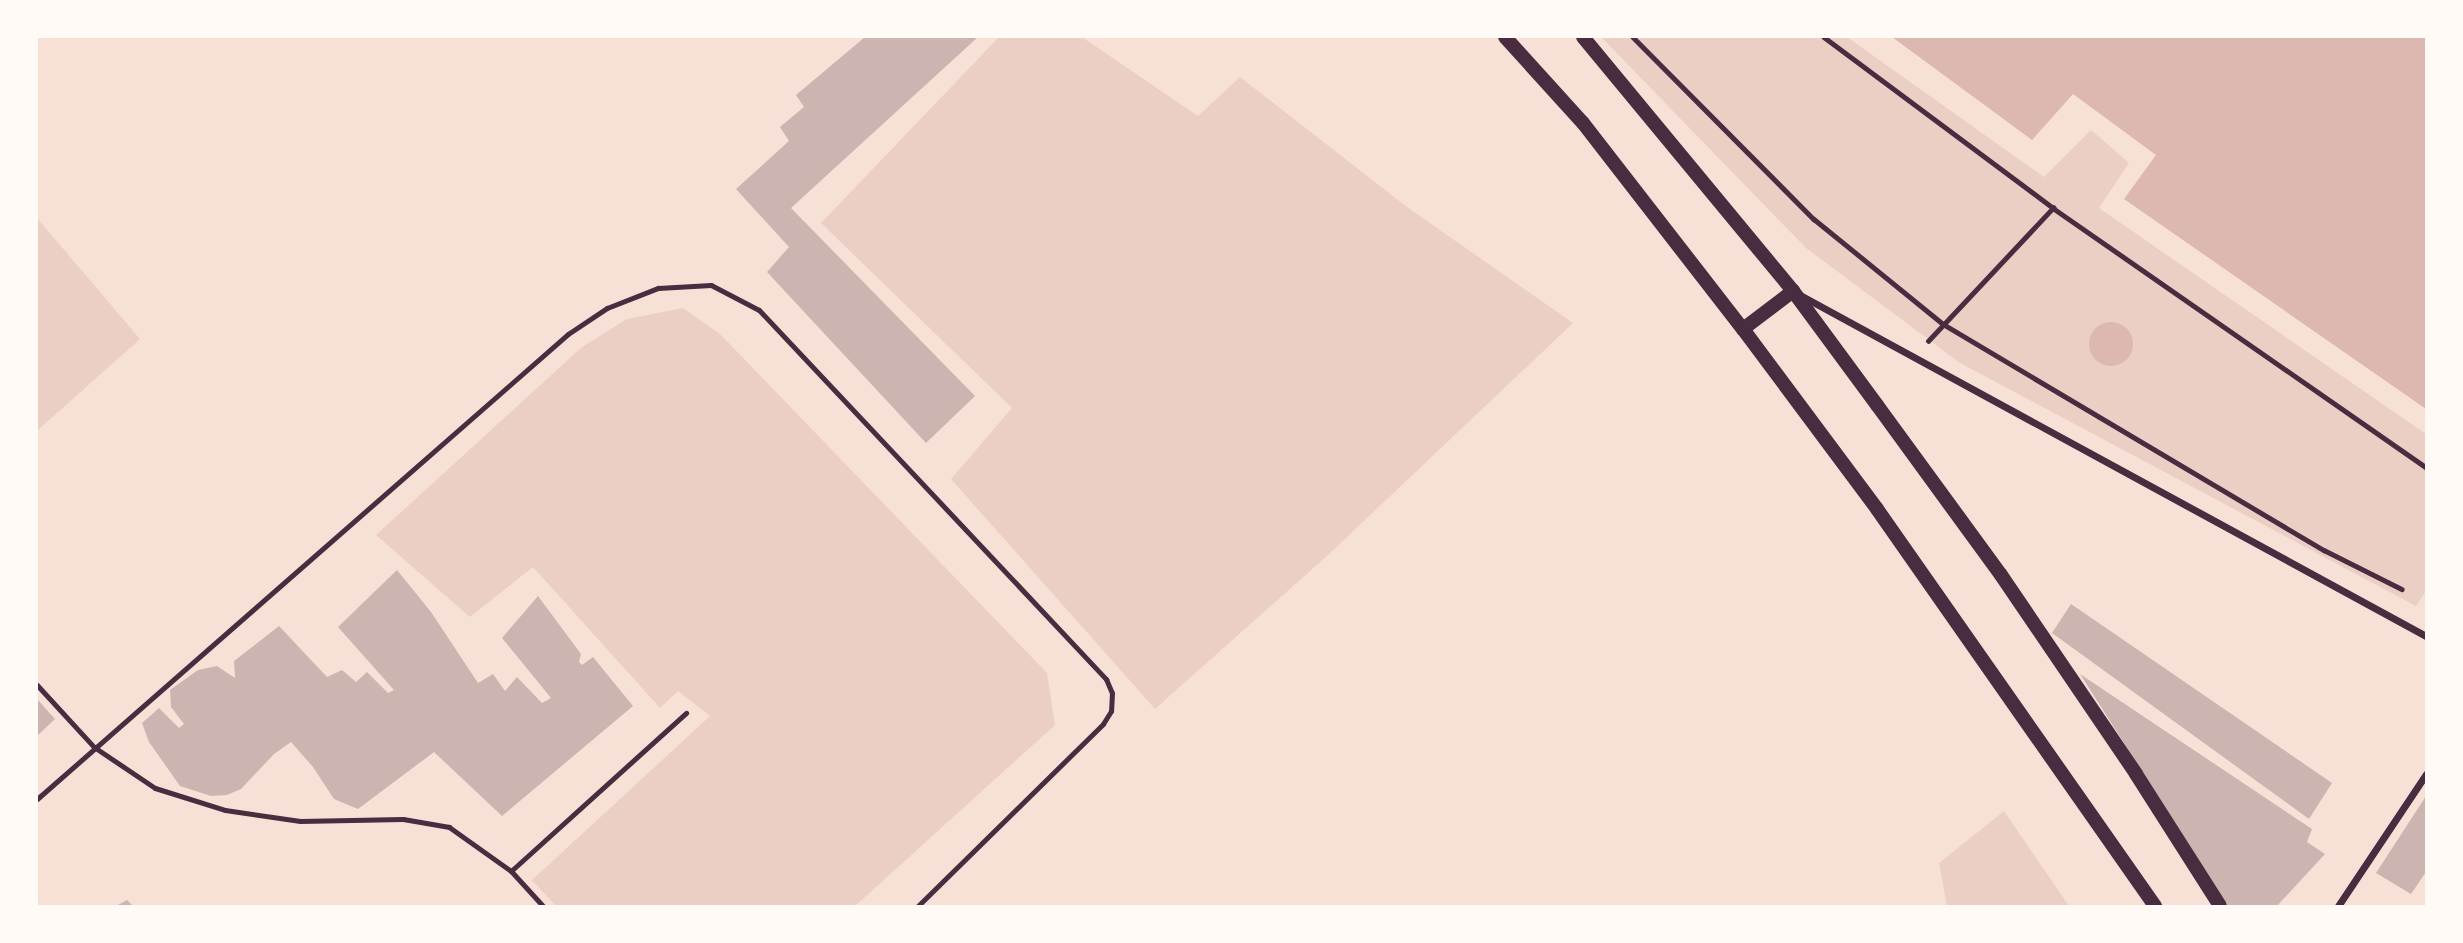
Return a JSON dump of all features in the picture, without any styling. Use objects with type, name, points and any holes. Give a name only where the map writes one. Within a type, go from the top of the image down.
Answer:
[{"type":"main road","points":[[1505,37],[1583,123],[1743,329],[1885,521],[2155,906]]},
{"type":"main road","points":[[1583,37],[1793,292],[2001,575],[2136,774],[2220,906]]},
{"type":"main road","points":[[1743,329],[1793,292]]},
{"type":"street","points":[[1793,292],[2426,636]]},
{"type":"street","points":[[2338,906],[2426,774]]},
{"type":"lane","points":[[37,799],[93,747],[568,334],[607,307],[658,289],[711,285],[759,310],[1107,679],[1112,693],[1111,711],[1103,724],[918,906]]},
{"type":"lane","points":[[37,685],[93,747],[155,788],[225,810],[300,821],[403,819],[449,827],[511,871],[543,906]]},
{"type":"lane","points":[[511,871],[686,713]]},
{"type":"path","points":[[1633,37],[1814,219],[1943,324],[2312,543],[2402,589]]},
{"type":"path","points":[[1824,37],[2053,208],[2426,467]]},
{"type":"path","points":[[1913,357],[2053,208]]},
{"type":"shaded area","points":[[999,37],[1082,37],[1198,116],[1240,77],[1407,207],[1573,323],[1328,555],[1155,709],[951,479],[1012,408],[821,223]]},
{"type":"shaded area","points":[[1601,37],[1847,37],[2044,177],[2091,130],[2129,163],[2099,208],[2426,434],[2426,591],[2416,606],[1960,363],[1806,248]]},
{"type":"shaded area","points":[[1892,37],[2426,37],[2426,409],[2124,199],[2156,155],[2073,94],[2032,140]]},
{"type":"shaded area","points":[[37,218],[140,339],[37,431]]},
{"type":"shaded area","points":[[683,308],[720,334],[1047,673],[1055,725],[855,906],[556,906],[532,880],[710,716],[678,691],[660,708],[533,567],[470,617],[376,535],[582,347],[627,319]]},
{"type":"shaded area","points":[[2111,322],[2126,329],[2133,344],[2126,359],[2111,366],[2096,359],[2089,344],[2096,329]]},
{"type":"shaded area","points":[[2004,811],[2069,906],[1947,906],[1939,863]]},
{"type":"building","points":[[865,37],[978,37],[791,208],[975,396],[926,443],[767,272],[789,247],[736,189],[789,141],[780,127],[804,107],[796,95]]},
{"type":"building","points":[[397,570],[431,612],[478,683],[493,674],[505,691],[517,677],[542,703],[551,698],[502,638],[538,596],[581,654],[579,662],[582,665],[593,657],[633,706],[502,816],[434,752],[358,809],[334,799],[313,767],[291,742],[274,754],[241,789],[227,795],[211,796],[180,786],[149,742],[142,723],[159,708],[179,728],[184,724],[171,707],[170,690],[198,670],[217,666],[235,678],[234,661],[279,626],[327,677],[342,670],[356,682],[367,672],[388,693],[394,690],[338,627]]},
{"type":"building","points":[[2071,604],[2332,783],[2309,819],[2052,633]]},
{"type":"building","points":[[2080,674],[2312,829],[2307,842],[2325,854],[2277,906],[2228,906]]},
{"type":"building","points":[[37,699],[55,719],[37,736]]},
{"type":"building","points":[[2426,796],[2426,872],[2411,894],[2376,873]]},
{"type":"building","points":[[127,900],[133,906],[116,906]]}]
